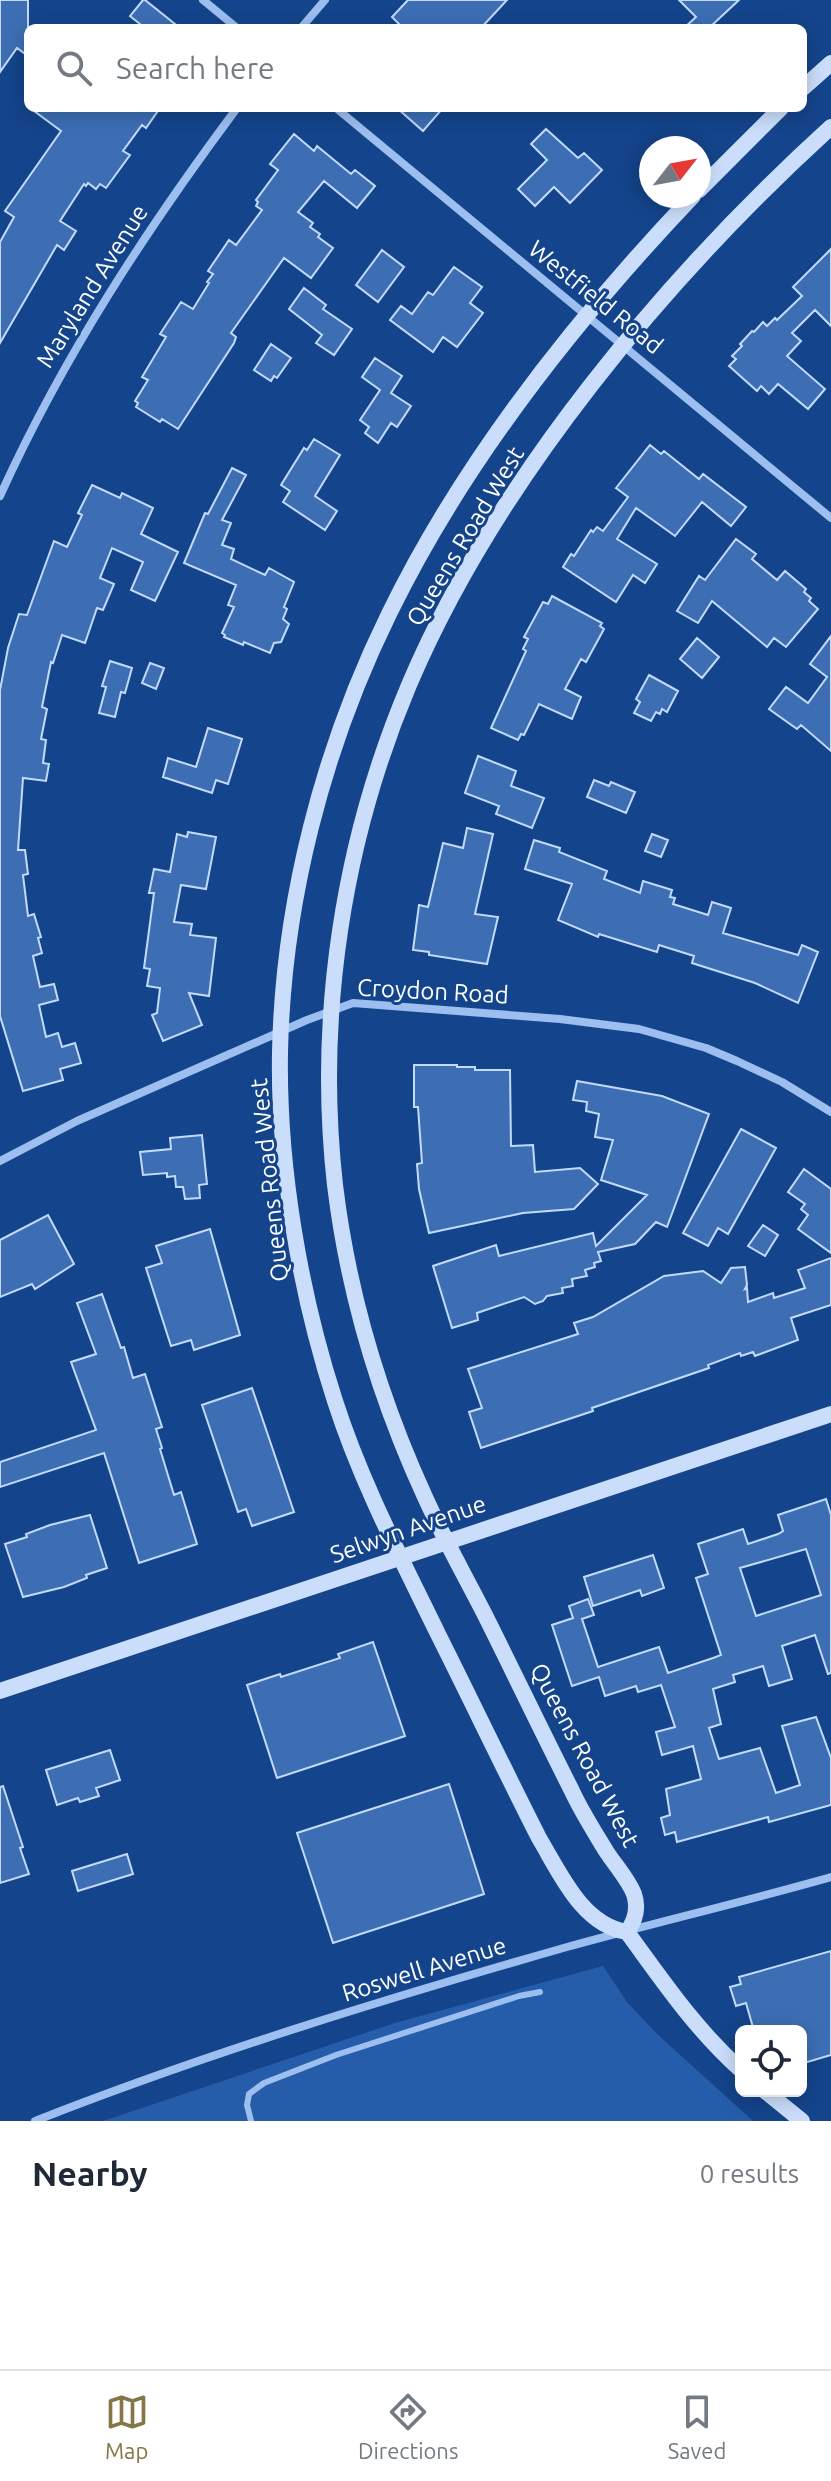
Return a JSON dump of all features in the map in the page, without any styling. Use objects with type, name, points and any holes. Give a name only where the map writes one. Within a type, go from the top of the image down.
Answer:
[{"type":"street","points":[[203,0],[232,24]]},
{"type":"street","points":[[304,24],[325,0]]},
{"type":"street","points":[[807,84],[831,63]]},
{"type":"street","name":"Maryland Avenue","points":[[0,496],[45,403],[101,305],[184,179],[234,112]]},
{"type":"street","name":"Westfield Road","points":[[341,112],[831,518]]},
{"type":"street","points":[[711,178],[777,112]]},
{"type":"street","name":"Queens Road West","points":[[682,208],[588,316],[536,382],[460,490],[395,601],[344,719],[308,840],[290,939],[281,1032],[281,1097],[286,1165],[306,1295],[340,1414],[400,1557],[549,1854],[590,1915],[608,1927],[627,1932],[636,1914],[632,1891],[573,1795],[426,1499],[387,1403],[365,1334],[345,1249],[336,1187],[330,1098],[332,1010],[338,947],[356,848],[393,726],[448,605],[497,521],[564,424],[624,345],[740,216],[831,127]]},
{"type":"street","name":"Croydon Road","points":[[0,1161],[77,1121],[332,1010],[361,1003],[560,1019],[639,1029],[727,1056],[782,1082],[831,1112]]},
{"type":"street","name":"Selwyn Avenue","points":[[0,1691],[831,1414]]},
{"type":"street","name":"Roswell Avenue","points":[[35,2121],[318,2022],[542,1955],[831,1877]]},
{"type":"street","points":[[627,1932],[701,2032],[735,2064]]},
{"type":"street","points":[[772,2097],[802,2121]]},
{"type":"lane","points":[[251,2121],[247,2105],[249,2094],[264,2083],[350,2051],[519,1996],[540,1992]]},
{"type":"shaded area","points":[[603,1966],[627,2002],[656,2033],[753,2121],[103,2121],[395,2023]]},
{"type":"building","points":[[0,0],[28,0],[24,53],[17,48],[0,72]]},
{"type":"building","points":[[145,0],[175,24],[140,24],[130,16]]},
{"type":"building","points":[[408,0],[507,0],[485,24],[399,24],[392,17]]},
{"type":"building","points":[[679,0],[739,0],[713,24],[688,24],[696,17]]},
{"type":"building","points":[[35,112],[157,112],[146,128],[142,125],[123,151],[130,155],[106,188],[100,184],[96,189],[88,183],[86,186],[84,184],[60,221],[76,231],[64,250],[57,245],[0,343],[0,242],[14,217],[5,211],[61,131]]},
{"type":"building","points":[[402,112],[440,112],[423,131]]},
{"type":"building","points":[[546,129],[578,158],[584,153],[602,170],[570,203],[554,187],[535,206],[518,189],[547,160],[531,144]]},
{"type":"building","points":[[294,134],[314,151],[317,146],[351,174],[355,170],[375,186],[357,208],[324,181],[298,212],[313,223],[310,227],[320,234],[318,237],[333,248],[311,278],[284,258],[231,333],[236,337],[234,343],[178,429],[162,419],[160,422],[136,407],[138,403],[135,401],[148,380],[142,377],[166,337],[160,334],[181,302],[193,309],[213,274],[208,271],[229,240],[236,245],[262,210],[256,206],[256,200],[278,170],[270,164]]},
{"type":"building","points":[[831,249],[831,326],[815,310],[792,333],[801,341],[787,356],[825,389],[808,409],[778,384],[769,394],[761,386],[757,391],[729,366],[736,359],[732,356],[752,331],[763,322],[767,326],[775,318],[777,320],[802,296],[793,287]]},
{"type":"building","points":[[382,250],[404,267],[378,302],[356,285]]},
{"type":"building","points":[[454,267],[482,287],[470,303],[483,313],[457,347],[443,337],[433,352],[390,320],[401,306],[412,314],[428,292],[433,295]]},
{"type":"building","points":[[304,288],[326,305],[323,309],[352,329],[334,355],[316,343],[322,335],[289,309]]},
{"type":"building","points":[[271,344],[291,358],[277,378],[274,376],[271,381],[254,370]]},
{"type":"building","points":[[375,358],[402,376],[391,393],[411,406],[397,427],[391,423],[378,443],[365,433],[369,427],[360,420],[380,390],[362,377]]},
{"type":"building","points":[[314,439],[340,455],[315,496],[337,511],[325,530],[283,502],[290,491],[281,485],[304,448],[307,450]]},
{"type":"building","points":[[650,445],[661,454],[664,451],[699,479],[703,474],[746,507],[731,526],[702,502],[675,536],[636,508],[617,539],[657,564],[645,583],[633,575],[616,602],[563,567],[591,530],[593,532],[597,527],[603,531],[628,497],[616,488]]},
{"type":"building","points":[[232,468],[246,475],[222,520],[231,523],[222,545],[234,549],[231,559],[265,575],[269,568],[294,582],[284,607],[287,609],[283,619],[289,624],[281,642],[274,643],[270,653],[244,642],[243,645],[224,637],[222,633],[234,607],[228,605],[236,585],[184,563],[205,513],[208,514]]},
{"type":"building","points":[[92,485],[120,498],[122,493],[153,508],[141,534],[178,552],[155,601],[131,590],[143,562],[112,548],[100,578],[114,584],[103,610],[97,608],[85,643],[62,635],[51,662],[42,707],[47,709],[41,739],[46,740],[43,763],[49,764],[46,781],[23,778],[18,850],[25,850],[28,874],[23,875],[28,916],[34,914],[41,937],[38,938],[42,953],[33,956],[40,987],[54,984],[58,1000],[39,1005],[46,1037],[58,1033],[62,1047],[75,1043],[81,1063],[60,1069],[63,1080],[23,1091],[0,1016],[0,690],[8,648],[19,614],[27,615],[54,541],[67,547],[82,515],[78,513]]},
{"type":"building","points":[[736,539],[756,554],[752,559],[777,580],[785,571],[806,589],[804,592],[811,598],[809,601],[818,609],[786,647],[774,638],[767,647],[712,601],[698,623],[677,611],[699,576],[705,580]]},
{"type":"building","points":[[552,596],[602,623],[600,626],[604,629],[586,662],[581,659],[565,689],[581,697],[572,719],[539,704],[524,735],[521,734],[518,740],[491,728],[526,651],[523,649],[528,639],[524,637],[543,602],[548,604]]},
{"type":"building","points":[[831,636],[831,751],[801,725],[797,729],[769,709],[786,687],[808,703],[827,677],[810,664]]},
{"type":"building","points":[[697,638],[719,657],[702,678],[680,659]]},
{"type":"building","points":[[110,661],[132,668],[125,693],[121,692],[115,717],[99,713],[106,687],[102,686]]},
{"type":"building","points":[[150,663],[164,668],[156,689],[142,683]]},
{"type":"building","points":[[649,675],[678,691],[667,712],[662,709],[660,714],[656,712],[651,721],[634,713],[640,702],[636,699]]},
{"type":"building","points":[[208,728],[242,739],[228,784],[216,780],[212,793],[163,777],[168,758],[196,767]]},
{"type":"building","points":[[478,756],[516,771],[511,786],[544,798],[532,828],[496,814],[499,806],[465,793]]},
{"type":"building","points":[[594,780],[609,786],[611,782],[635,792],[626,813],[587,797]]},
{"type":"building","points":[[467,828],[493,834],[475,914],[498,917],[487,964],[413,950],[419,905],[428,907],[443,843],[463,848]]},
{"type":"building","points":[[188,832],[216,837],[206,889],[181,885],[174,922],[192,924],[190,935],[216,938],[209,996],[189,993],[202,1025],[163,1041],[152,1015],[157,1013],[160,988],[147,986],[150,969],[144,968],[154,893],[149,893],[154,869],[170,872],[177,834],[187,837]]},
{"type":"building","points":[[652,834],[668,840],[661,857],[645,851]]},
{"type":"building","points":[[534,840],[560,848],[559,852],[607,871],[604,879],[640,893],[643,881],[672,890],[670,897],[675,898],[673,904],[708,915],[712,902],[731,908],[723,933],[798,955],[802,945],[818,952],[798,1003],[755,983],[692,963],[694,956],[659,945],[657,952],[599,934],[598,937],[558,920],[572,884],[525,869]]},
{"type":"building","points":[[414,1065],[510,1070],[511,1146],[533,1145],[535,1172],[580,1168],[598,1184],[574,1209],[523,1213],[429,1233],[419,1189],[417,1164],[422,1163],[418,1107],[414,1107]]},
{"type":"building","points":[[577,1081],[662,1096],[709,1114],[667,1227],[656,1222],[635,1244],[598,1252],[601,1261],[585,1270],[587,1276],[572,1279],[573,1286],[562,1288],[563,1293],[547,1296],[535,1304],[524,1297],[477,1313],[478,1320],[452,1328],[433,1266],[496,1245],[499,1256],[593,1233],[596,1246],[647,1195],[601,1180],[613,1140],[595,1137],[599,1114],[586,1111],[587,1102],[573,1100]]},
{"type":"building","points":[[741,1129],[776,1148],[728,1234],[718,1228],[708,1246],[683,1233]]},
{"type":"building","points":[[202,1135],[207,1184],[199,1185],[200,1198],[185,1199],[183,1187],[176,1187],[175,1176],[167,1177],[167,1173],[143,1175],[140,1152],[171,1149],[170,1138]]},
{"type":"building","points":[[804,1169],[831,1189],[831,1253],[798,1229],[808,1215],[801,1209],[805,1204],[788,1192]]},
{"type":"building","points":[[48,1215],[74,1264],[35,1289],[32,1284],[0,1297],[0,1240]]},
{"type":"building","points":[[763,1225],[778,1235],[765,1256],[748,1246]]},
{"type":"building","points":[[210,1229],[240,1335],[194,1350],[191,1340],[171,1346],[146,1268],[162,1263],[156,1246]]},
{"type":"building","points":[[831,1258],[831,1305],[791,1318],[798,1340],[755,1356],[753,1352],[741,1356],[740,1353],[708,1365],[709,1368],[592,1408],[593,1411],[481,1448],[469,1412],[482,1408],[468,1369],[578,1334],[574,1323],[593,1317],[664,1276],[703,1271],[721,1283],[731,1268],[745,1267],[748,1302],[773,1293],[774,1298],[805,1288],[798,1270]]},
{"type":"building","points":[[102,1294],[133,1378],[145,1374],[162,1427],[156,1429],[174,1495],[181,1492],[197,1544],[139,1563],[104,1453],[0,1487],[0,1462],[96,1430],[71,1362],[96,1354],[77,1303]]},
{"type":"building","points":[[252,1388],[294,1512],[252,1526],[246,1509],[238,1512],[202,1405]]},
{"type":"building","points":[[826,1499],[831,1515],[831,1673],[828,1674],[815,1635],[782,1646],[792,1679],[769,1686],[763,1666],[733,1675],[735,1682],[713,1689],[721,1724],[709,1728],[719,1759],[760,1748],[776,1793],[800,1785],[782,1726],[816,1717],[831,1758],[831,1805],[769,1822],[768,1817],[677,1842],[675,1832],[665,1835],[661,1818],[670,1815],[666,1789],[701,1779],[693,1746],[662,1755],[656,1732],[675,1727],[661,1685],[638,1692],[636,1686],[605,1696],[599,1677],[572,1686],[552,1625],[573,1618],[569,1606],[588,1599],[594,1615],[582,1619],[598,1667],[659,1647],[668,1673],[721,1655],[696,1578],[708,1574],[698,1544],[743,1529],[748,1544],[778,1534],[783,1531],[778,1515]],"holes":[[[806,1549],[821,1595],[756,1616],[740,1568]]]},
{"type":"building","points":[[90,1515],[107,1568],[64,1587],[23,1597],[5,1544],[50,1525]]},
{"type":"building","points":[[653,1555],[664,1588],[642,1596],[640,1590],[593,1606],[584,1577]]},
{"type":"building","points":[[373,1642],[405,1736],[277,1778],[247,1685],[340,1658],[338,1654]]},
{"type":"building","points":[[110,1750],[120,1780],[96,1788],[99,1796],[80,1802],[78,1798],[57,1805],[46,1770]]},
{"type":"building","points":[[449,1784],[484,1894],[333,1943],[297,1833]]},
{"type":"building","points":[[3,1786],[29,1874],[0,1883],[0,1787]]},
{"type":"building","points":[[127,1854],[133,1874],[78,1891],[72,1871]]},
{"type":"building","points":[[831,1951],[831,2055],[807,2062],[807,2025],[752,2025],[746,2003],[736,2006],[730,1987],[741,1984],[739,1977]]}]
